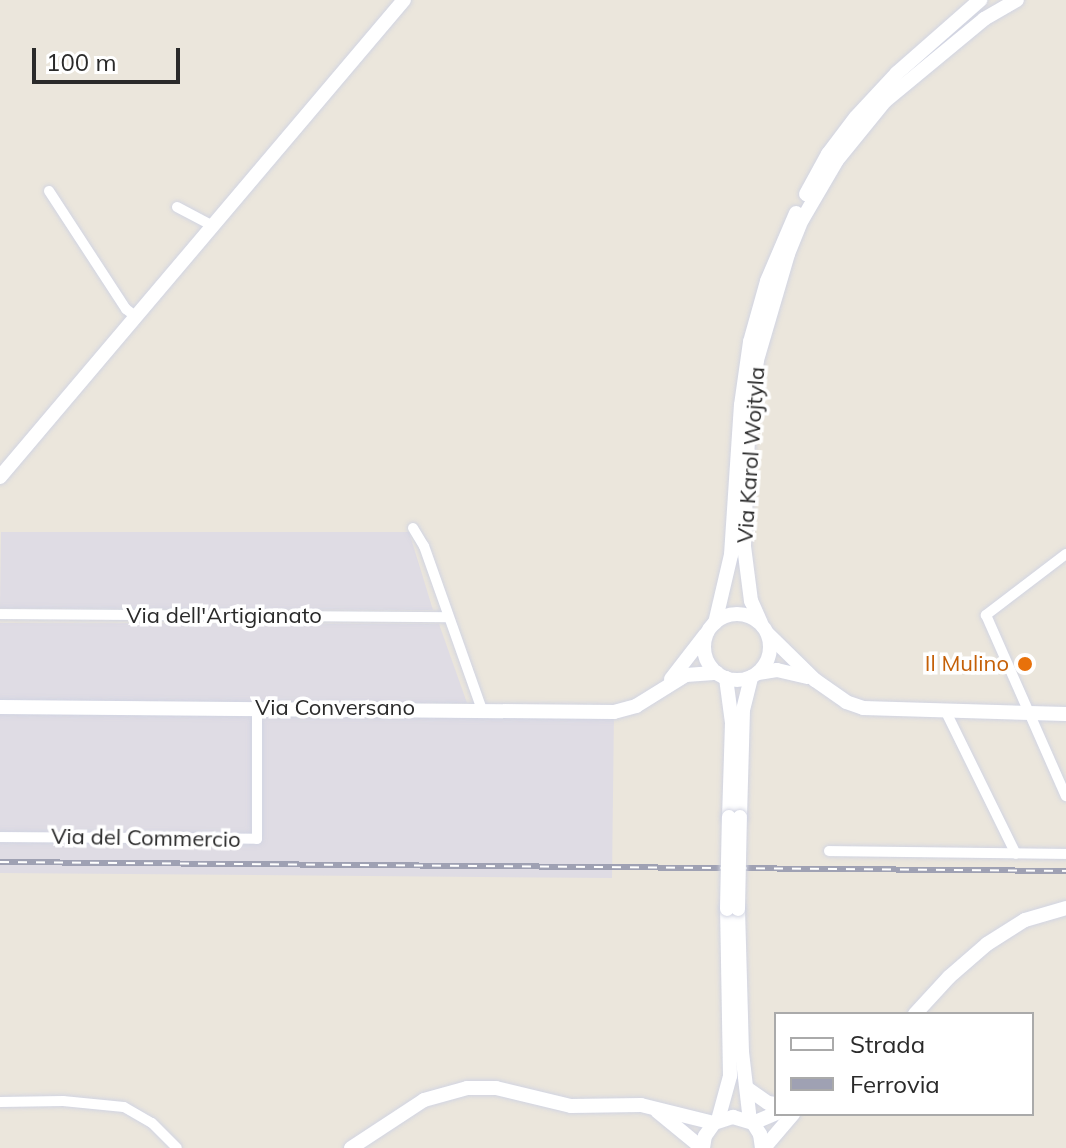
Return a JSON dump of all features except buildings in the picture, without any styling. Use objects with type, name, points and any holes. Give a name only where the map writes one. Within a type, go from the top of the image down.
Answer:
[{"type":"street","points":[[0,477],[404,0]]},
{"type":"street","name":"Via Karol Wojtyla","points":[[712,627],[731,555],[741,405],[750,342],[782,241],[828,154],[856,117],[897,73],[980,0]]},
{"type":"street","name":"Via Karol Wojtyla","points":[[764,628],[751,601],[744,546],[748,438],[757,360],[788,254],[802,220],[837,160],[885,101],[960,37],[1017,0]]},
{"type":"street","points":[[49,191],[126,309],[135,316]]},
{"type":"street","points":[[177,207],[213,226]]},
{"type":"street","points":[[413,528],[424,546],[482,710]]},
{"type":"street","points":[[1066,554],[986,615],[1066,796]]},
{"type":"street","name":"Via dell'Artigianato","points":[[0,614],[448,617]]},
{"type":"street","points":[[662,688],[712,627],[738,614],[764,628],[815,680],[846,702],[863,708],[1066,714]]},
{"type":"street","points":[[654,1108],[703,1148],[705,1136],[716,1121],[730,1076],[734,817],[732,723],[722,676],[704,649],[712,627]]},
{"type":"street","points":[[734,817],[743,710],[754,675],[770,655],[764,628]]},
{"type":"street","points":[[662,688],[686,675],[754,675],[777,670],[815,680]]},
{"type":"street","name":"Via Conversano","points":[[0,707],[614,712],[636,706],[662,688]]},
{"type":"street","name":"Via del Commercio","points":[[0,837],[257,839],[257,707]]},
{"type":"street","points":[[946,712],[1016,854]]},
{"type":"street","points":[[829,851],[1066,854]]},
{"type":"street","points":[[917,1012],[949,977],[987,944],[1025,920],[1066,908]]},
{"type":"street","points":[[733,909],[742,1052],[752,1122],[763,1148],[791,1116]]},
{"type":"street","points":[[351,1148],[424,1100],[467,1088],[496,1088],[571,1106],[623,1104],[654,1108],[716,1121],[733,1117],[752,1122],[774,1114]]},
{"type":"street","points":[[748,1089],[774,1104]]},
{"type":"street","points":[[0,1102],[63,1101],[124,1107],[152,1123],[177,1148]]},
{"type":"shaded area","points":[[1,532],[409,532],[433,610],[0,608]]},
{"type":"shaded area","points":[[0,623],[439,624],[467,703],[0,701]]},
{"type":"shaded area","points":[[0,707],[614,712],[612,878],[0,873]]},
{"type":"railway","points":[[0,862],[1066,871]]},
{"type":"place","name":"Il Mulino","points":[[1025,664]]}]
